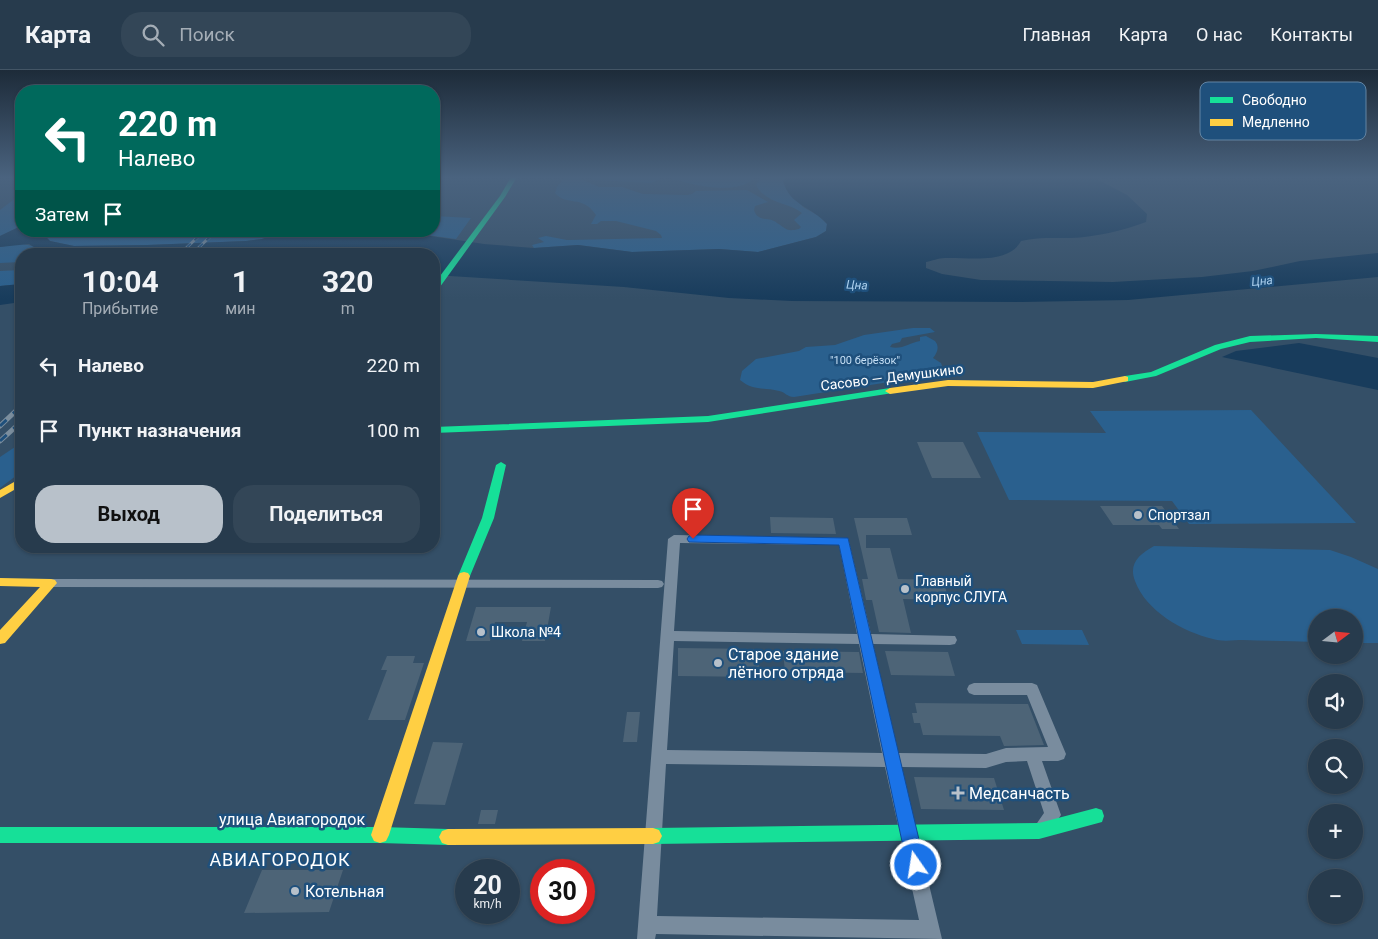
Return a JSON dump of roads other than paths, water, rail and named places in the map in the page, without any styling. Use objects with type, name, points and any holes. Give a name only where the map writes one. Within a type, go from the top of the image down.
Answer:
[{"type":"street","points":[[440,281],[487,218]]},
{"type":"street","name":"Сасово — Демушкино","points":[[440,430],[708,419],[948,383],[1093,385],[1154,374],[1218,347],[1250,339],[1316,336],[1378,339]]},
{"type":"street","name":"улица Авиагородок","points":[[0,835],[380,835],[461,584],[488,518],[501,465]]},
{"type":"street","points":[[0,495],[15,485]]},
{"type":"street","points":[[674,539],[844,541],[932,934],[646,932],[667,636],[674,539]]},
{"type":"street","points":[[0,582],[658,584]]},
{"type":"street","points":[[0,639],[51,583]]},
{"type":"street","points":[[667,636],[950,640]]},
{"type":"street","points":[[658,757],[986,760],[1006,755],[1058,754],[1032,689],[974,689]]},
{"type":"street","points":[[1032,754],[1053,814],[1039,831]]},
{"type":"street","points":[[380,835],[474,838],[653,837],[1039,831],[1096,816]]},
{"type":"water","name":"Цна","points":[[821,218],[1147,218],[1146,222],[1109,233],[1021,241],[1015,249],[997,257],[976,259],[942,258],[926,262],[926,268],[942,274],[981,280],[1113,282],[1202,277],[1253,271],[1300,261],[1378,253],[1378,277],[1128,300],[1022,302],[792,301],[729,298],[624,287],[440,275],[440,248],[35,248],[29,244],[0,247],[0,236],[15,229],[15,237],[46,237],[50,241],[74,246],[246,241],[268,237],[437,237],[484,244],[534,248],[578,245],[632,252],[719,249],[758,252],[816,237],[826,231],[827,224]]},
{"type":"water","points":[[15,285],[15,303],[0,305],[0,286]]},
{"type":"water","points":[[1299,343],[1378,358],[1378,390],[1222,357],[1236,351]]},
{"type":"railway","points":[[186,248],[198,237]]},
{"type":"railway","points":[[198,248],[210,237]]},
{"type":"railway","points":[[0,426],[15,412]]},
{"type":"railway","points":[[0,441],[15,427]]},
{"type":"place","name":"Спортзал","points":[[1138,515]]},
{"type":"place","name":"Главный корпус СЛУГА","points":[[905,589]]},
{"type":"place","name":"Школа №4","points":[[481,632]]},
{"type":"place","name":"Старое здание лётного отряда","points":[[718,663]]},
{"type":"place","name":"Медсанчасть","points":[[958,793]]},
{"type":"place","name":"Котельная","points":[[295,891]]},
{"type":"district","name":"АВИАГОРОДОК","points":[[280,860]]},
{"type":"park label","name":"\"100 берёзок\"","points":[[865,360]]}]
